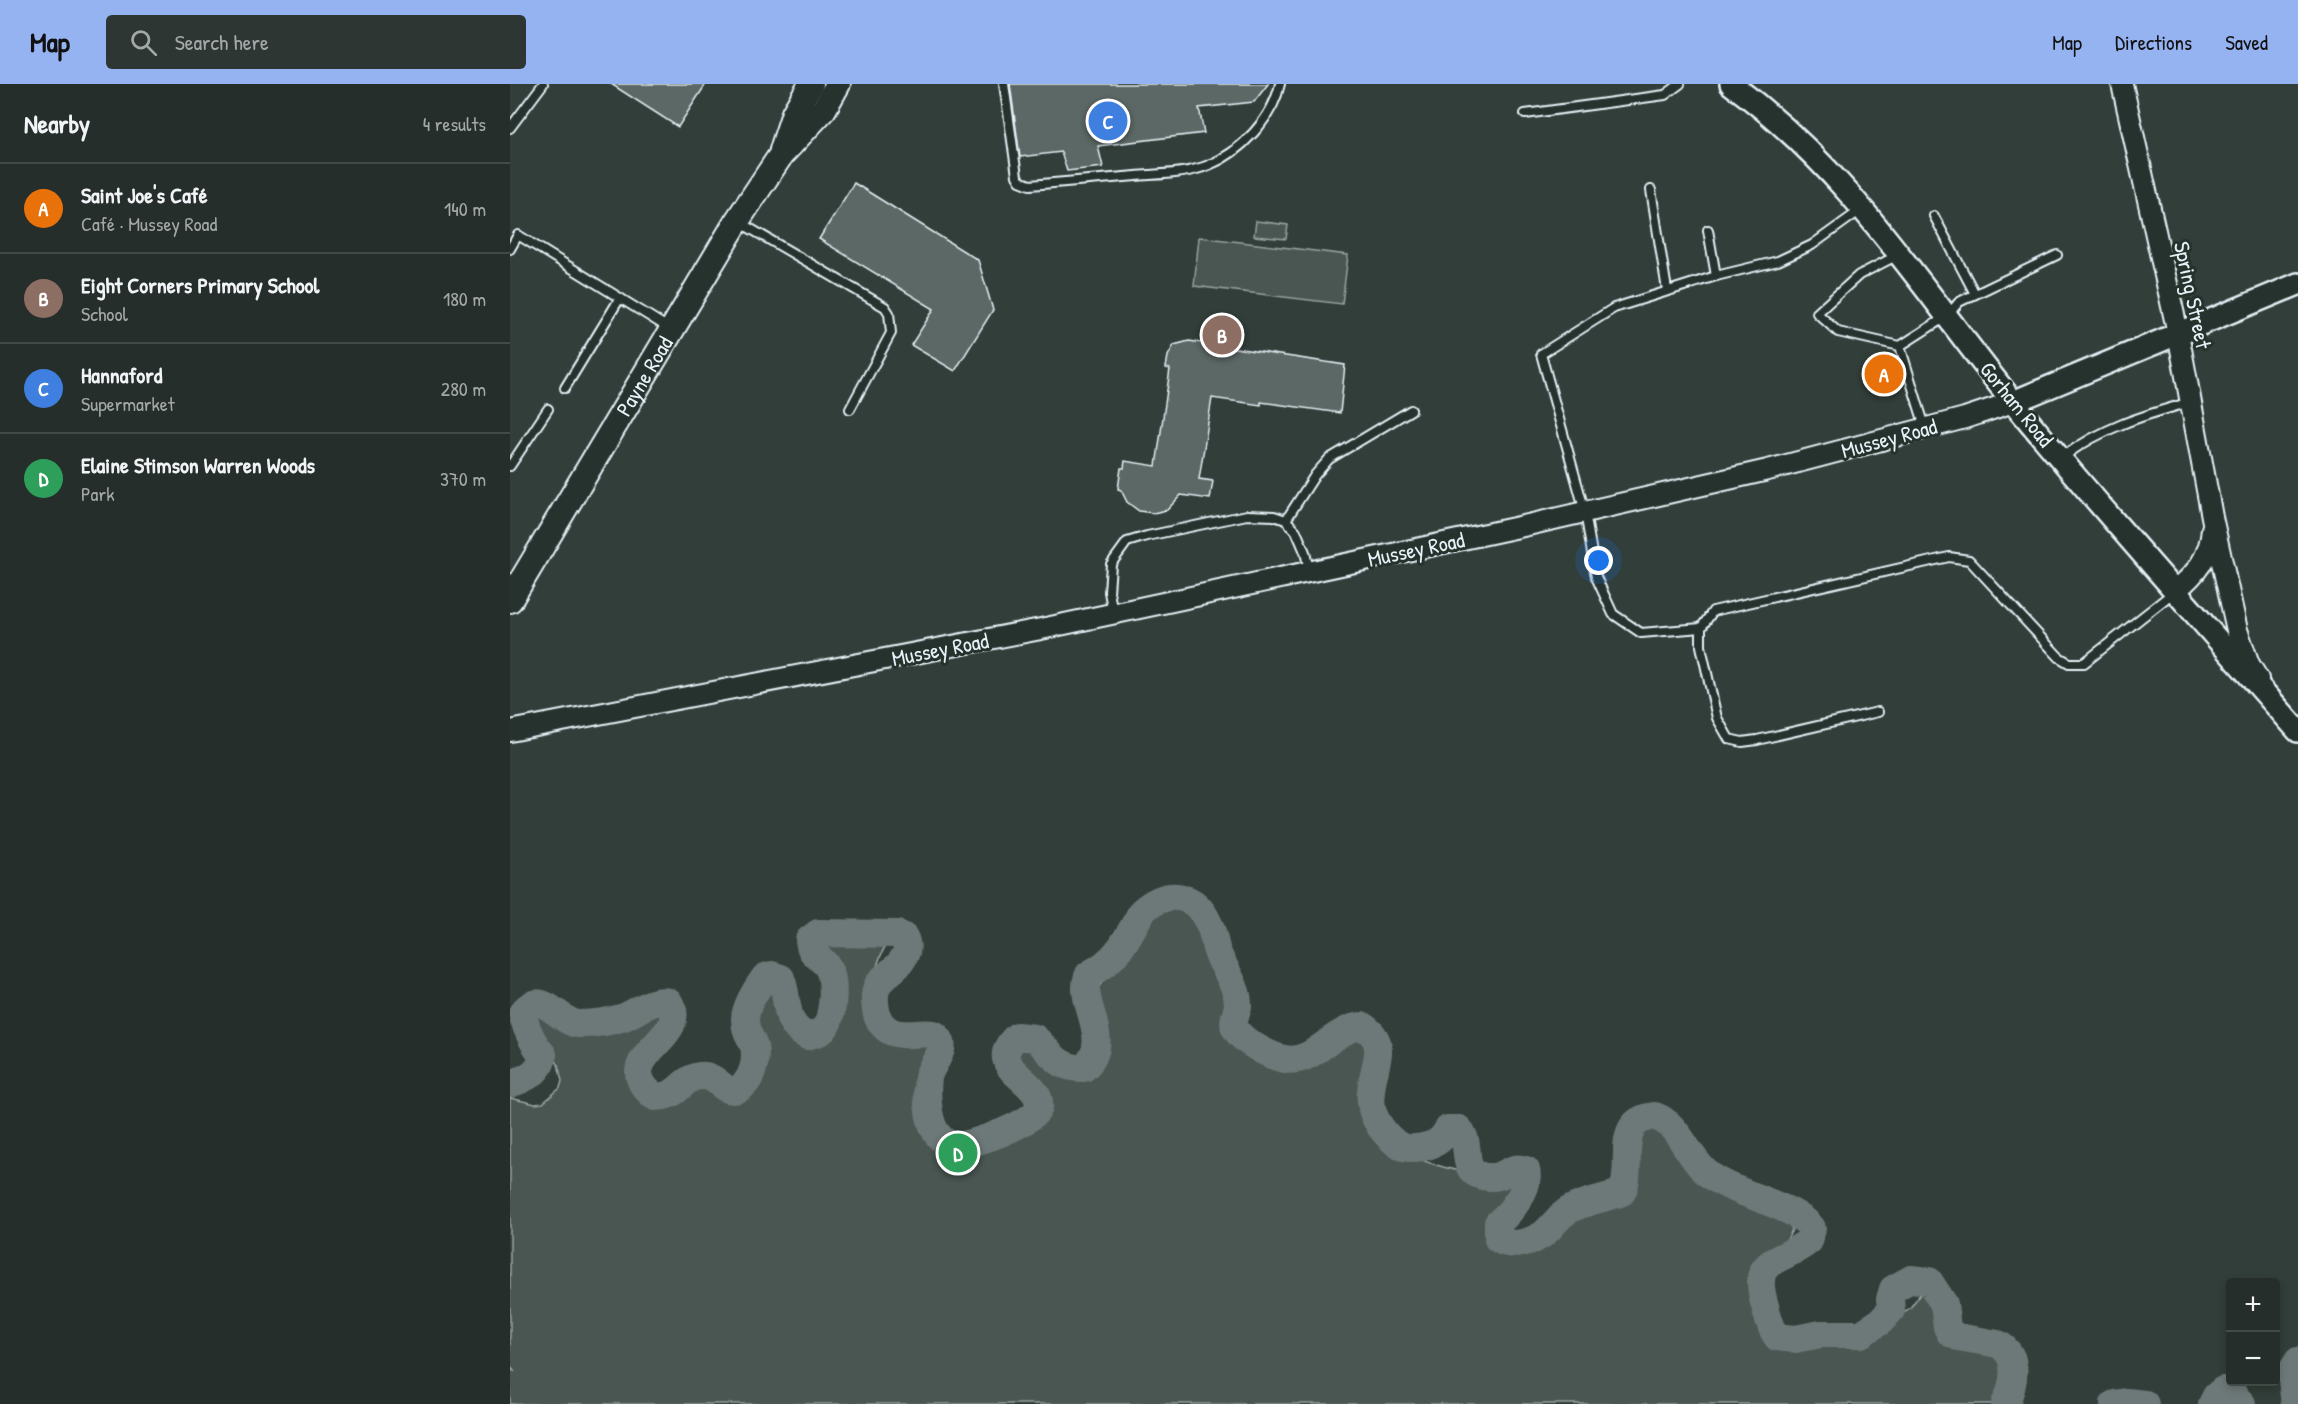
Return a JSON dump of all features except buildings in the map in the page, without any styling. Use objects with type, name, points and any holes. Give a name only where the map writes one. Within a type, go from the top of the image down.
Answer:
[{"type":"main road","name":"Payne Road","points":[[781,155],[794,113],[811,84]]},
{"type":"main road","name":"Payne Road","points":[[510,600],[737,221],[781,155],[817,117],[838,84]]},
{"type":"main road","name":"Gorham Road","points":[[1731,84],[1790,131],[1863,208],[2013,402],[2298,731]]},
{"type":"main road","name":"Mussey Road","points":[[2013,402],[2298,284]]},
{"type":"street","name":"Spring Street","points":[[2122,84],[2178,333],[2212,517],[2237,630],[2249,664],[2266,695]]},
{"type":"street","name":"Mussey Road","points":[[510,731],[1041,629],[1585,512],[1768,470],[1925,429],[2013,402]]},
{"type":"street","name":"Spring Street","points":[[2175,591],[2196,573],[2203,562],[2211,537],[2212,517]]},
{"type":"lane","points":[[510,128],[543,84]]},
{"type":"lane","points":[[1004,84],[1017,176],[1020,181],[1030,184],[1185,172],[1212,164],[1249,137],[1261,123],[1275,101],[1280,84]]},
{"type":"lane","points":[[1526,114],[1665,95],[1680,84]]},
{"type":"lane","points":[[1651,190],[1667,290]]},
{"type":"lane","points":[[1701,628],[1641,633],[1613,614],[1596,577],[1585,512],[1541,354],[1614,308],[1667,290],[1778,261],[1812,245],[1863,208]]},
{"type":"lane","points":[[1934,216],[1975,294]]},
{"type":"lane","points":[[737,221],[885,307],[889,313],[891,333],[850,409]]},
{"type":"lane","points":[[1708,230],[1716,276]]},
{"type":"lane","points":[[510,249],[518,235],[671,330]]},
{"type":"lane","points":[[1900,254],[1859,275],[1816,313],[1838,332],[1900,346],[1947,316],[1959,302],[2057,255]]},
{"type":"lane","points":[[565,388],[620,298]]},
{"type":"lane","points":[[1900,346],[1925,429]]},
{"type":"lane","points":[[2061,458],[2103,431],[2191,402]]},
{"type":"lane","points":[[510,466],[548,409]]},
{"type":"lane","points":[[1286,520],[1308,484],[1329,459],[1411,410]]},
{"type":"lane","points":[[1113,613],[1109,592],[1110,570],[1114,557],[1127,542],[1147,536],[1247,515],[1274,516],[1286,520],[1296,531],[1310,571]]},
{"type":"lane","points":[[1878,712],[1757,740],[1742,742],[1729,739],[1717,718],[1701,646],[1701,628],[1713,611],[1957,557],[1969,560],[2059,657],[2069,663],[2084,663],[2175,591]]},
{"type":"shaded area","points":[[1256,221],[1288,225],[1286,239],[1254,236]]},
{"type":"shaded area","points":[[1199,237],[1348,255],[1342,304],[1194,286]]},
{"type":"shaded area","points":[[1175,903],[1194,915],[1205,929],[1213,966],[1231,1003],[1234,1028],[1248,1049],[1268,1060],[1303,1062],[1327,1053],[1361,1031],[1372,1044],[1369,1086],[1373,1110],[1382,1129],[1394,1143],[1410,1154],[1448,1168],[1490,1178],[1517,1175],[1520,1182],[1502,1214],[1500,1223],[1503,1239],[1514,1249],[1526,1251],[1539,1246],[1551,1238],[1572,1215],[1621,1201],[1632,1194],[1636,1186],[1635,1153],[1640,1135],[1648,1125],[1657,1124],[1664,1128],[1695,1169],[1723,1194],[1790,1224],[1792,1230],[1784,1245],[1759,1264],[1754,1284],[1769,1324],[1781,1341],[1800,1345],[1845,1332],[1881,1327],[1910,1308],[1929,1282],[1935,1284],[1946,1298],[1937,1320],[1937,1334],[1948,1342],[1969,1341],[1987,1344],[2003,1355],[2007,1376],[2005,1394],[2001,1404],[510,1404],[510,1370],[514,1371],[510,1366],[510,1098],[535,1104],[543,1103],[560,1088],[562,1081],[558,1064],[540,1038],[539,1031],[533,1025],[534,1013],[538,1010],[545,1011],[552,1014],[553,1022],[561,1027],[582,1031],[627,1026],[636,1023],[651,1012],[664,1016],[666,1020],[641,1051],[632,1068],[632,1088],[651,1103],[671,1101],[692,1088],[704,1084],[736,1089],[748,1088],[757,1082],[762,1067],[763,1055],[753,1040],[750,1027],[753,1005],[761,993],[773,988],[786,1014],[796,1026],[812,1034],[830,1035],[837,1019],[840,991],[832,966],[819,952],[827,946],[863,944],[881,938],[887,940],[887,943],[872,984],[871,1017],[877,1027],[895,1038],[932,1043],[936,1049],[929,1060],[921,1090],[921,1106],[926,1124],[935,1139],[942,1144],[960,1150],[971,1149],[1031,1130],[1047,1113],[1036,1083],[1019,1058],[1017,1050],[1023,1040],[1039,1047],[1069,1069],[1086,1074],[1093,1072],[1102,1061],[1105,1041],[1094,997],[1098,988],[1137,946],[1159,908]]},
{"type":"waterway","points":[[510,1084],[531,1074],[542,1061],[543,1055],[530,1035],[522,1013],[530,1006],[537,1003],[544,1004],[571,1022],[584,1024],[621,1018],[650,1004],[662,1001],[669,1002],[673,1015],[670,1027],[644,1059],[639,1070],[642,1083],[655,1097],[670,1094],[690,1079],[702,1076],[713,1079],[728,1089],[739,1088],[749,1079],[755,1057],[755,1050],[746,1026],[747,1007],[765,977],[772,975],[781,978],[790,1018],[799,1031],[807,1036],[820,1032],[824,1029],[830,1016],[832,979],[827,966],[813,953],[809,940],[818,933],[898,934],[904,937],[907,950],[901,962],[879,982],[875,998],[878,1017],[883,1026],[892,1032],[934,1034],[939,1039],[941,1050],[927,1084],[928,1106],[933,1127],[940,1138],[952,1145],[978,1141],[1017,1126],[1036,1113],[1039,1107],[1038,1097],[1009,1066],[1006,1058],[1008,1048],[1017,1036],[1035,1038],[1061,1063],[1075,1068],[1084,1068],[1093,1057],[1096,1045],[1096,1033],[1087,996],[1086,985],[1089,974],[1115,955],[1142,911],[1161,899],[1180,897],[1196,905],[1211,928],[1218,954],[1236,992],[1238,1006],[1234,1025],[1243,1038],[1272,1055],[1295,1059],[1305,1057],[1352,1028],[1363,1026],[1373,1035],[1378,1048],[1371,1088],[1373,1112],[1380,1127],[1395,1142],[1406,1148],[1423,1147],[1438,1141],[1448,1129],[1459,1129],[1466,1144],[1469,1166],[1473,1171],[1480,1175],[1496,1177],[1516,1169],[1526,1170],[1527,1177],[1523,1192],[1509,1213],[1498,1223],[1498,1239],[1514,1244],[1531,1240],[1546,1232],[1569,1210],[1622,1192],[1627,1169],[1629,1135],[1642,1119],[1655,1116],[1671,1126],[1707,1173],[1732,1188],[1792,1212],[1812,1228],[1809,1241],[1770,1263],[1764,1269],[1761,1278],[1765,1306],[1777,1337],[1795,1339],[1821,1334],[1861,1334],[1881,1321],[1891,1310],[1890,1299],[1893,1289],[1911,1279],[1929,1281],[1944,1304],[1950,1333],[1958,1337],[1998,1344],[2010,1356],[2014,1371],[2005,1404]]},
{"type":"waterway","points":[[2295,1404],[2291,1372],[2298,1361]]},
{"type":"waterway","points":[[2212,1404],[2223,1390],[2232,1393],[2242,1404]]},
{"type":"waterway","points":[[2114,1404],[2126,1402],[2145,1404]]},
{"type":"place","name":"Hannaford","points":[[1108,121]]},
{"type":"place","name":"Eight Corners Primary School","points":[[1222,335]]},
{"type":"place","name":"Saint Joe's Café","points":[[1884,374]]},
{"type":"place","name":"Elaine Stimson Warren Woods","points":[[958,1153]]}]
